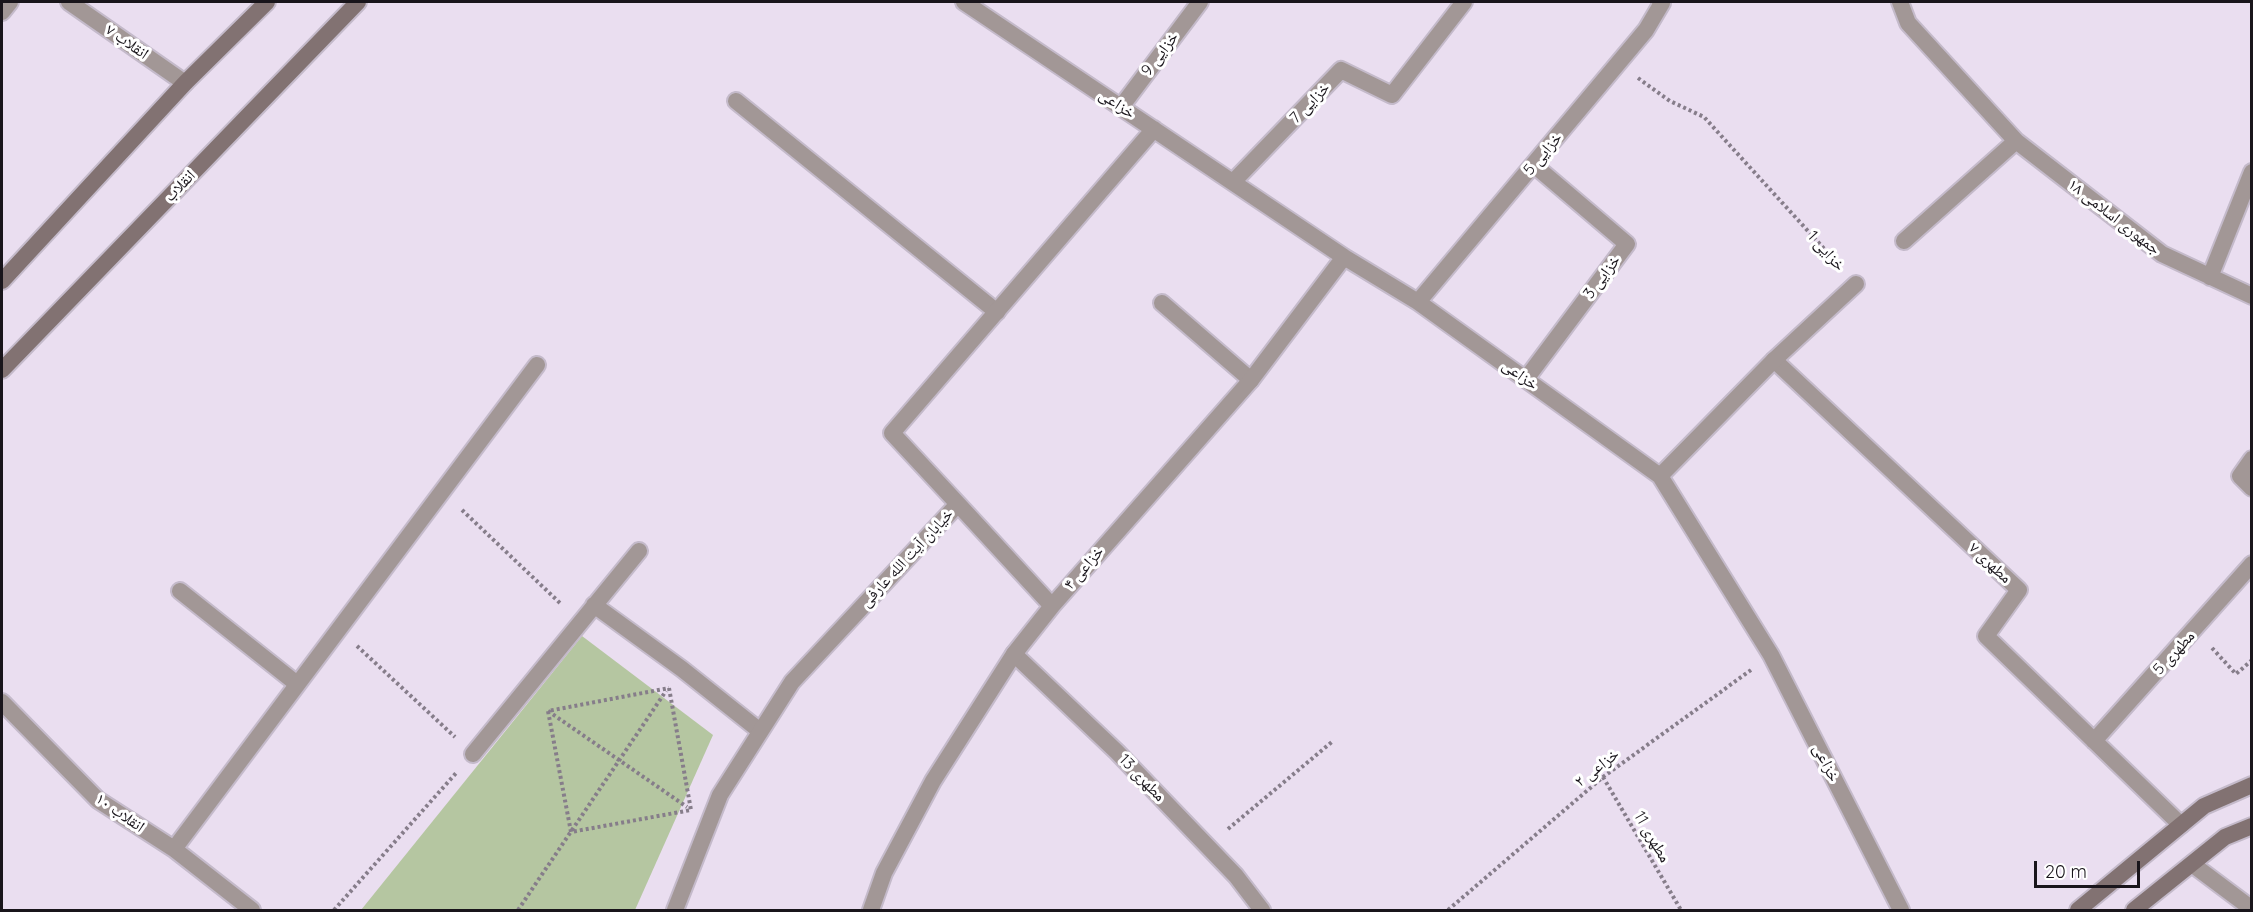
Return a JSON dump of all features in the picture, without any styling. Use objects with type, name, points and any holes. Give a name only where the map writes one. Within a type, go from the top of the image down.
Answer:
[{"type":"main road","points":[[2,280],[185,83],[267,2]]},
{"type":"main road","name":"انقلاب","points":[[2,370],[358,2]]},
{"type":"main road","points":[[2078,910],[2204,806],[2252,785]]},
{"type":"main road","points":[[2134,910],[2225,837],[2252,826]]},
{"type":"street","points":[[2,12],[10,2]]},
{"type":"street","name":"انقلاب ۷","points":[[69,2],[185,83]]},
{"type":"street","name":"خزاعی","points":[[964,2],[1344,257],[1418,302],[1660,476],[1771,655],[1901,910]]},
{"type":"street","name":"خزایی 9","points":[[1121,107],[1200,2]]},
{"type":"street","name":"خزایی 7","points":[[1233,182],[1341,70],[1392,94],[1464,2]]},
{"type":"street","name":"خزایی 5","points":[[1418,302],[1646,30],[1662,3],[1660,2]]},
{"type":"street","name":"جمهوری اسلامی ۱۸","points":[[1900,2],[1908,23],[2016,141],[2162,254],[2252,296]]},
{"type":"street","points":[[736,101],[997,312]]},
{"type":"street","name":"خیابان آیت الله عارفی","points":[[675,910],[720,795],[792,682],[958,504],[892,433],[1154,129]]},
{"type":"street","points":[[1904,241],[2016,141]]},
{"type":"street","name":"خزایی 3","points":[[1526,380],[1627,244],[1534,165]]},
{"type":"street","points":[[2210,277],[2252,172]]},
{"type":"street","name":"خزاعی ۴","points":[[871,910],[884,873],[933,781],[1014,654],[1052,606],[1251,380],[1344,257]]},
{"type":"street","name":"خزایی 1","points":[[1660,476],[1774,360],[1856,284]]},
{"type":"street","points":[[1162,303],[1251,380]]},
{"type":"street","name":"مطهری ۷","points":[[1774,360],[2019,590],[1986,636],[2181,825]]},
{"type":"street","points":[[174,849],[537,365]]},
{"type":"street","points":[[2252,459],[2240,476],[2252,488]]},
{"type":"street","points":[[958,504],[1052,606]]},
{"type":"street","points":[[473,754],[639,551]]},
{"type":"street","name":"مطهری 5","points":[[2094,741],[2252,564]]},
{"type":"street","points":[[180,591],[297,684]]},
{"type":"street","points":[[594,605],[682,669],[760,731]]},
{"type":"street","name":"مطهری 13","points":[[1014,654],[1117,752],[1236,876],[1262,910]]},
{"type":"street","name":"انقلاب ۱۰","points":[[2,702],[98,800],[174,849],[252,910]]},
{"type":"street","points":[[2192,864],[2252,909]]},
{"type":"path","name":"خزایی 1","points":[[1618,63],[1670,101],[1704,117],[1856,284]]},
{"type":"path","points":[[442,490],[580,622]]},
{"type":"path","points":[[334,910],[473,754],[339,629]]},
{"type":"path","points":[[2195,630],[2236,674],[2252,660]]},
{"type":"path","name":"خزاعی ۲","points":[[1448,910],[1603,777],[1771,655]]},
{"type":"path","points":[[518,910],[682,669]]},
{"type":"path","points":[[548,711],[669,688]]},
{"type":"path","points":[[669,688],[691,810]]},
{"type":"path","points":[[522,694],[709,823]]},
{"type":"path","points":[[548,711],[571,832]]},
{"type":"path","points":[[1207,846],[1333,741]]},
{"type":"path","name":"مطهری 11","points":[[1603,777],[1681,910]]},
{"type":"path","points":[[571,832],[691,810]]},
{"type":"green space","points":[[582,636],[713,735],[635,910],[361,910]]}]
